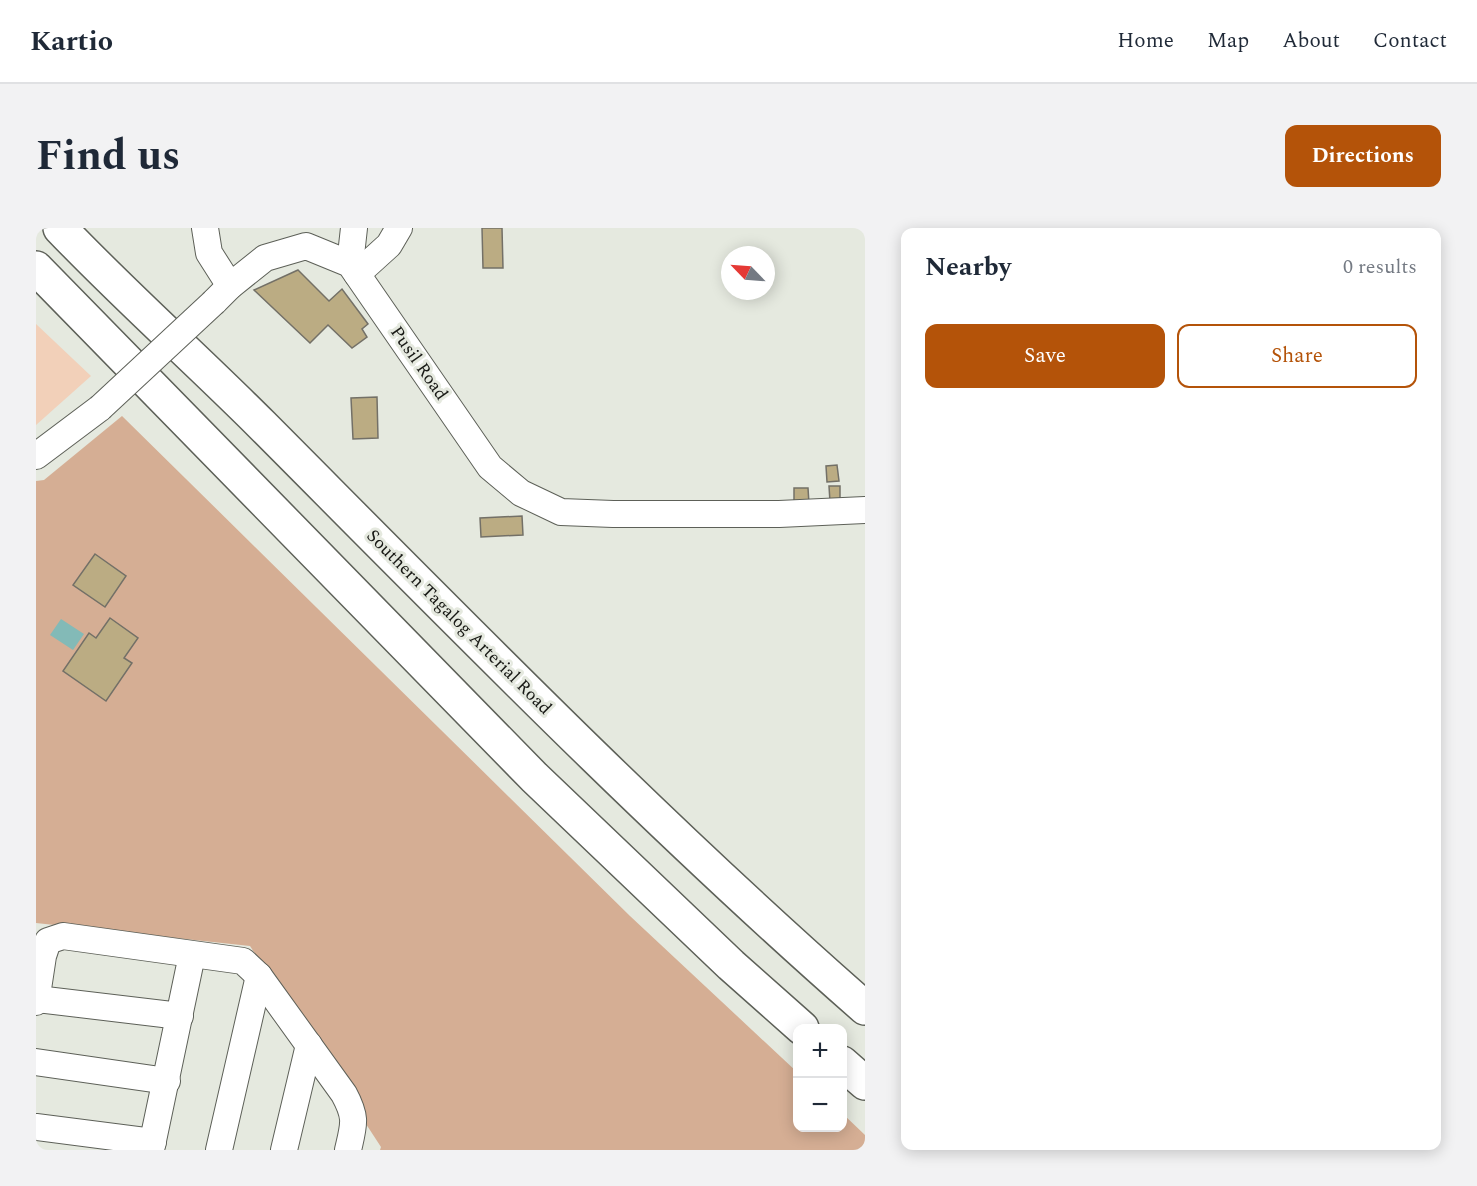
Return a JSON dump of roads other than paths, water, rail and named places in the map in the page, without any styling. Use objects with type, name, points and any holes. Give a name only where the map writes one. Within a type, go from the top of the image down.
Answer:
[{"type":"highway","name":"Southern Tagalog Arterial Road","points":[[60,228],[259,422],[607,770],[865,1008]]},
{"type":"highway","points":[[36,268],[534,777],[722,957],[796,1024]]},
{"type":"highway","points":[[847,1067],[865,1083]]},
{"type":"street","points":[[205,228],[209,254],[222,294]]},
{"type":"street","points":[[353,269],[354,228]]},
{"type":"street","points":[[353,269],[389,245],[399,228]]},
{"type":"street","points":[[36,456],[100,408],[222,294],[265,258],[306,246],[353,269]]},
{"type":"street","name":"Pusil Road","points":[[353,269],[490,467],[521,493],[561,512],[779,514],[865,510]]},
{"type":"street","points":[[180,1016],[36,1000],[43,956],[48,941],[63,936],[243,961],[259,976],[309,1044],[353,1110],[353,1127],[348,1150]]},
{"type":"street","points":[[36,1127],[152,1146],[192,955]]},
{"type":"street","points":[[219,1150],[259,976]]},
{"type":"street","points":[[284,1150],[309,1044]]},
{"type":"street","points":[[36,1062],[167,1081]]},
{"type":"water","points":[[61,619],[84,634],[73,650],[50,635]]}]
